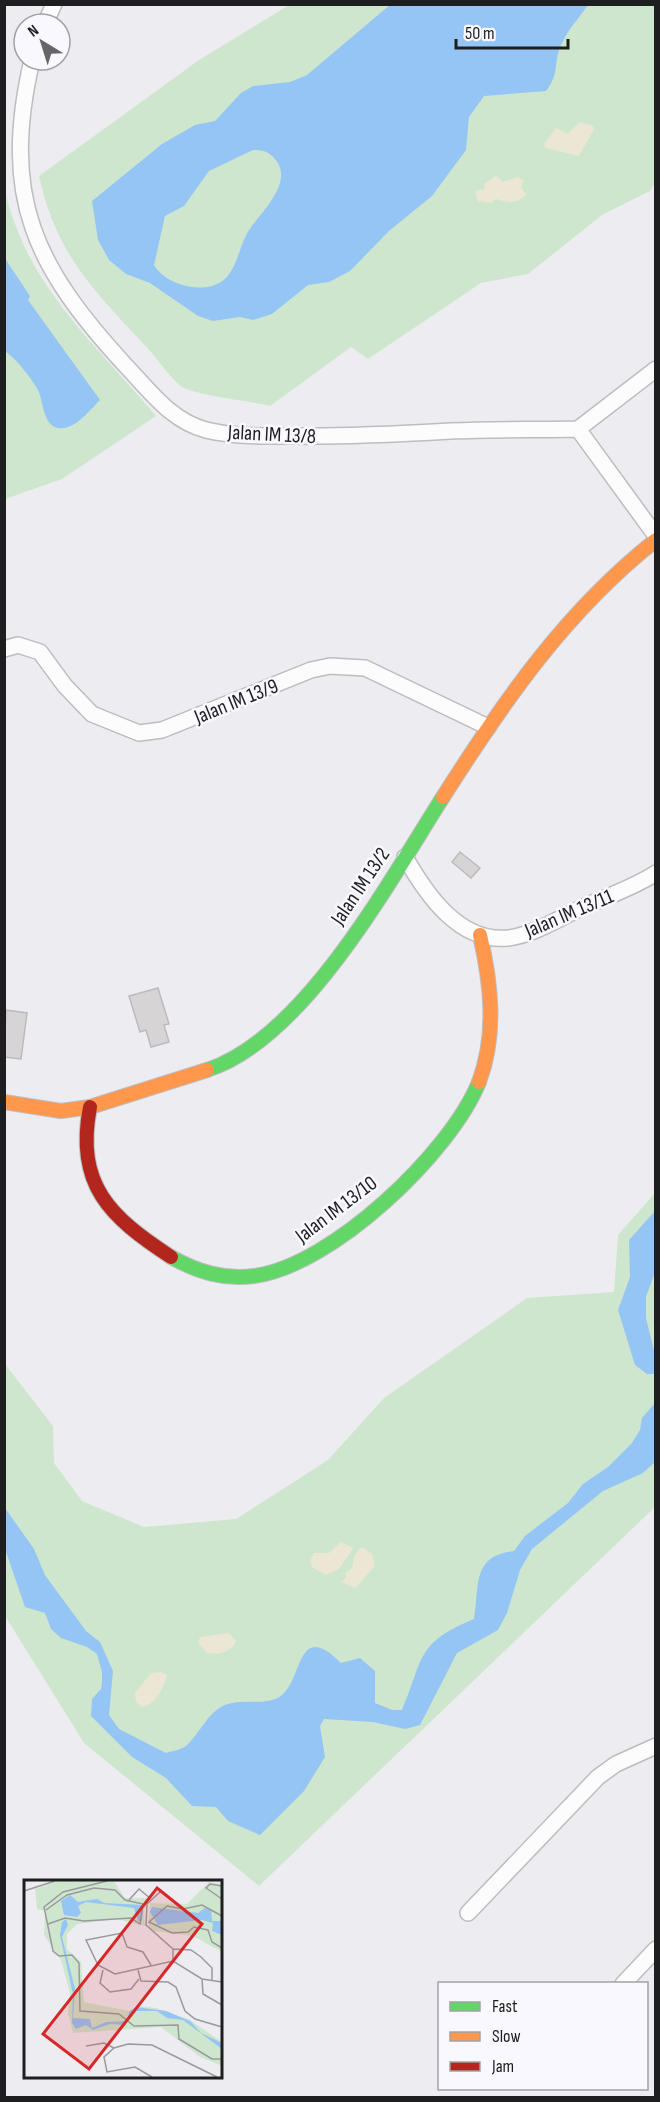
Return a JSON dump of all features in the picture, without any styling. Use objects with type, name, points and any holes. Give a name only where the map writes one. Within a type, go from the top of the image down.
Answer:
[{"type":"street","name":"Jalan IM 13/8","points":[[30,72],[15,152],[16,178],[23,210],[35,243],[61,290],[87,322],[179,419],[207,430],[240,436],[320,437],[578,429]]},
{"type":"street","points":[[656,369],[578,429],[656,538]]},
{"type":"street","name":"Jalan IM 13/2","points":[[4,1102],[61,1111],[90,1107],[228,1064],[297,1008],[321,980],[405,857],[488,727],[549,642],[584,601],[656,538]]},
{"type":"street","name":"Jalan IM 13/9","points":[[4,649],[18,645],[40,652],[65,686],[92,714],[138,733],[162,730],[311,670],[330,666],[365,668],[488,727]]},
{"type":"street","name":"Jalan IM 13/11","points":[[405,857],[423,889],[443,912],[480,935],[507,938],[534,930],[656,873]]},
{"type":"street","name":"Jalan IM 13/10","points":[[90,1107],[84,1135],[91,1179],[109,1209],[152,1244],[201,1271],[227,1278],[259,1276],[313,1256],[355,1226],[426,1162],[460,1121],[477,1090],[486,1065],[489,1025],[487,964],[480,935]]},
{"type":"street","points":[[468,1913],[598,1777],[616,1764],[656,1746]]},
{"type":"street","points":[[624,1982],[656,1948]]},
{"type":"green space","points":[[289,5],[655,5],[656,181],[650,191],[602,215],[528,274],[481,283],[368,359],[351,347],[270,406],[184,388],[171,377],[81,272],[56,230],[39,176],[199,60]]},
{"type":"green space","points":[[4,187],[14,222],[28,254],[45,283],[86,337],[156,416],[62,479],[5,499]]},
{"type":"green space","points":[[655,1193],[655,1507],[259,1886],[84,1743],[5,1616],[5,1364],[53,1426],[54,1463],[82,1501],[144,1527],[236,1519],[328,1460],[384,1398],[527,1298],[614,1292],[618,1235]]},
{"type":"sand","points":[[580,122],[593,126],[594,129],[579,156],[546,148],[544,144],[556,128],[567,134]]},
{"type":"sand","points":[[496,176],[503,182],[518,177],[524,181],[521,187],[526,195],[515,201],[507,202],[496,199],[491,203],[478,201],[475,191],[485,189],[484,184]]},
{"type":"sand","points":[[341,1542],[353,1548],[339,1569],[326,1575],[312,1567],[310,1561],[314,1553],[329,1553]]},
{"type":"sand","points":[[360,1548],[372,1554],[375,1566],[355,1588],[342,1582],[346,1577],[345,1573],[352,1568],[354,1557]]},
{"type":"sand","points":[[229,1633],[236,1641],[224,1652],[207,1653],[198,1643],[200,1637]]},
{"type":"sand","points":[[161,1672],[167,1675],[164,1685],[151,1703],[142,1707],[136,1702],[135,1693],[151,1673]]},
{"type":"water","points":[[391,4],[588,5],[563,41],[551,84],[546,91],[484,96],[469,117],[466,150],[432,196],[389,231],[350,271],[329,282],[308,285],[272,314],[253,320],[240,317],[213,321],[198,316],[150,283],[126,274],[109,260],[98,240],[92,201],[162,144],[195,125],[215,121],[241,93],[253,86],[290,82],[307,75]],"holes":[[[253,150],[267,152],[274,158],[280,167],[281,176],[274,196],[249,230],[231,272],[219,283],[210,287],[188,286],[168,279],[154,265],[165,216],[184,206],[209,171]]]},
{"type":"water","points":[[4,257],[30,296],[28,300],[100,400],[81,419],[68,427],[59,428],[49,422],[35,385],[19,364],[5,351]]},
{"type":"water","points":[[655,1211],[655,1272],[646,1297],[646,1318],[655,1355],[655,1374],[647,1374],[635,1365],[618,1310],[630,1277],[629,1240]]},
{"type":"water","points":[[655,1403],[655,1462],[643,1473],[603,1491],[532,1549],[520,1570],[507,1613],[498,1630],[457,1653],[420,1725],[405,1729],[373,1722],[324,1719],[320,1726],[325,1757],[304,1791],[260,1835],[228,1821],[216,1807],[192,1806],[166,1778],[132,1757],[91,1716],[92,1699],[101,1689],[102,1683],[102,1672],[97,1654],[87,1647],[61,1638],[51,1629],[45,1613],[25,1607],[5,1549],[5,1508],[34,1549],[45,1575],[86,1631],[100,1642],[113,1671],[109,1715],[119,1729],[166,1753],[187,1745],[209,1718],[225,1705],[270,1701],[282,1695],[289,1687],[303,1656],[309,1649],[316,1647],[327,1651],[341,1663],[360,1658],[375,1671],[375,1703],[392,1710],[402,1710],[419,1665],[431,1645],[441,1636],[474,1619],[478,1584],[484,1566],[490,1559],[500,1554],[514,1551],[525,1536],[568,1503],[583,1484],[608,1467],[632,1443],[640,1430],[642,1418]]},
{"type":"building","points":[[460,852],[480,868],[471,878],[452,862]]},
{"type":"building","points":[[158,988],[169,1024],[164,1025],[169,1042],[151,1047],[146,1030],[140,1032],[129,996]]},
{"type":"building","points":[[6,1010],[27,1013],[21,1059],[4,1057]]},
{"type":"traffic: fast","points":[[207,1070],[243,1053],[277,1026],[310,992],[371,912],[443,797]]},
{"type":"traffic: fast","points":[[171,1257],[211,1274],[243,1277],[285,1268],[318,1251],[352,1229],[416,1172],[443,1140],[464,1110],[479,1082]]},
{"type":"traffic: slow","points":[[443,797],[513,692],[565,627],[624,567],[656,540]]},
{"type":"traffic: slow","points":[[479,1082],[485,1064],[490,1027],[487,971],[480,935]]},
{"type":"traffic: slow","points":[[4,1102],[61,1111],[90,1107],[207,1070]]},
{"type":"traffic: jam","points":[[90,1107],[87,1134],[88,1158],[93,1178],[102,1196],[130,1228],[171,1257]]}]
